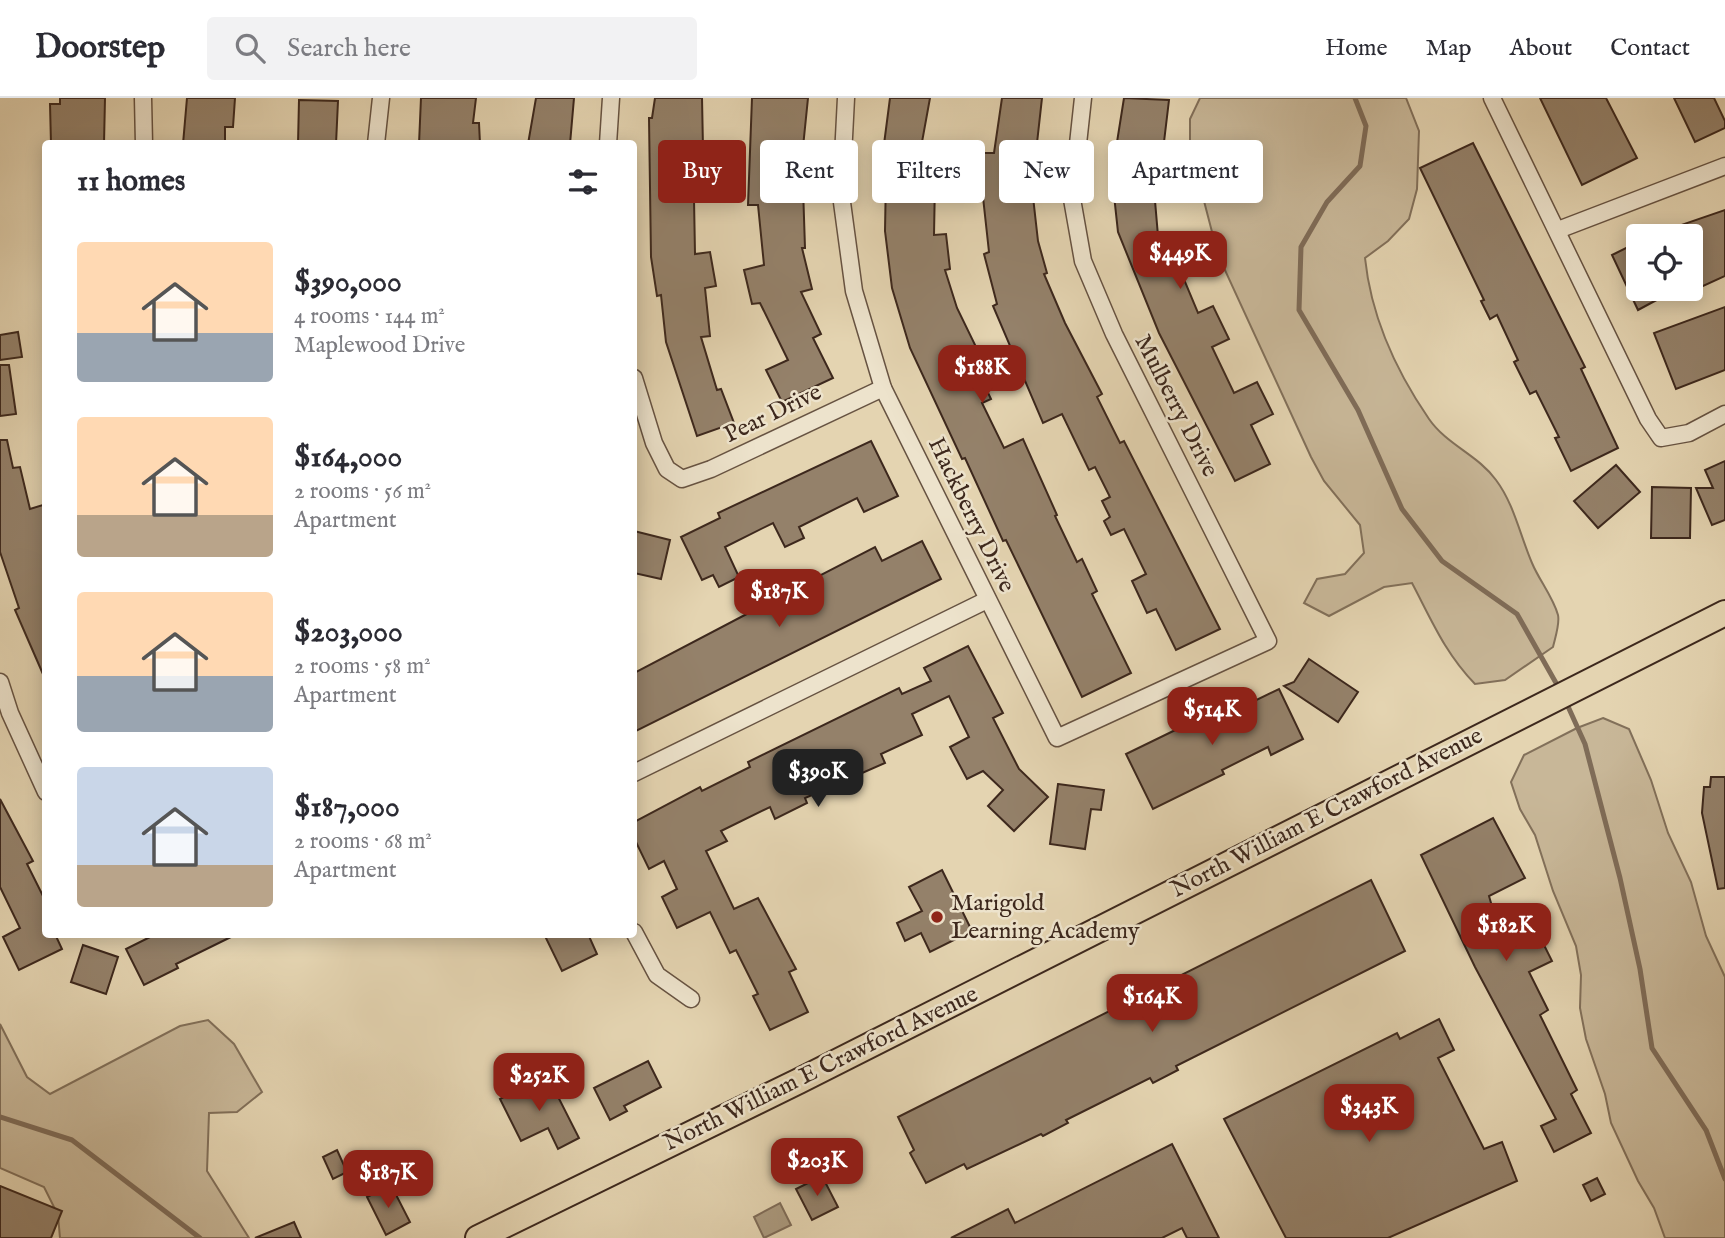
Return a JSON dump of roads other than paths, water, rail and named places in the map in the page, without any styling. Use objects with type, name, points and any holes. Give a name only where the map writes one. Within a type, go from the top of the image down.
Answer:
[{"type":"main road","name":"North William E Crawford Avenue","points":[[478,1238],[843,1059],[1725,613]]},
{"type":"street","points":[[143,98],[144,140]]},
{"type":"street","points":[[376,140],[381,98]]},
{"type":"street","points":[[608,140],[611,98]]},
{"type":"street","name":"Hackberry Drive","points":[[846,98],[841,195],[854,291],[883,388],[1058,738]]},
{"type":"street","name":"Mulberry Drive","points":[[1058,738],[1268,641],[1114,334],[1083,261],[1072,198],[1083,98]]},
{"type":"street","points":[[1492,98],[1648,419],[1661,438],[1689,433],[1725,414]]},
{"type":"street","points":[[1558,230],[1725,166]]},
{"type":"street","name":"Pear Drive","points":[[637,397],[667,469],[682,479],[711,469],[883,388]]},
{"type":"street","points":[[637,772],[987,600]]},
{"type":"street","points":[[0,682],[10,713],[42,783]]},
{"type":"street","points":[[637,938],[657,975],[691,999]]},
{"type":"waterway","points":[[1355,98],[1366,126],[1360,166],[1327,202],[1301,247],[1299,310],[1358,410],[1402,509],[1442,561],[1517,614],[1560,690]]},
{"type":"waterway","points":[[1566,702],[1585,744],[1620,878],[1640,969],[1652,1048],[1706,1130],[1725,1179]]},
{"type":"waterway","points":[[0,1117],[72,1140],[200,1238]]},
{"type":"place","name":"Marigold Learning Academy","points":[[937,917]]}]
